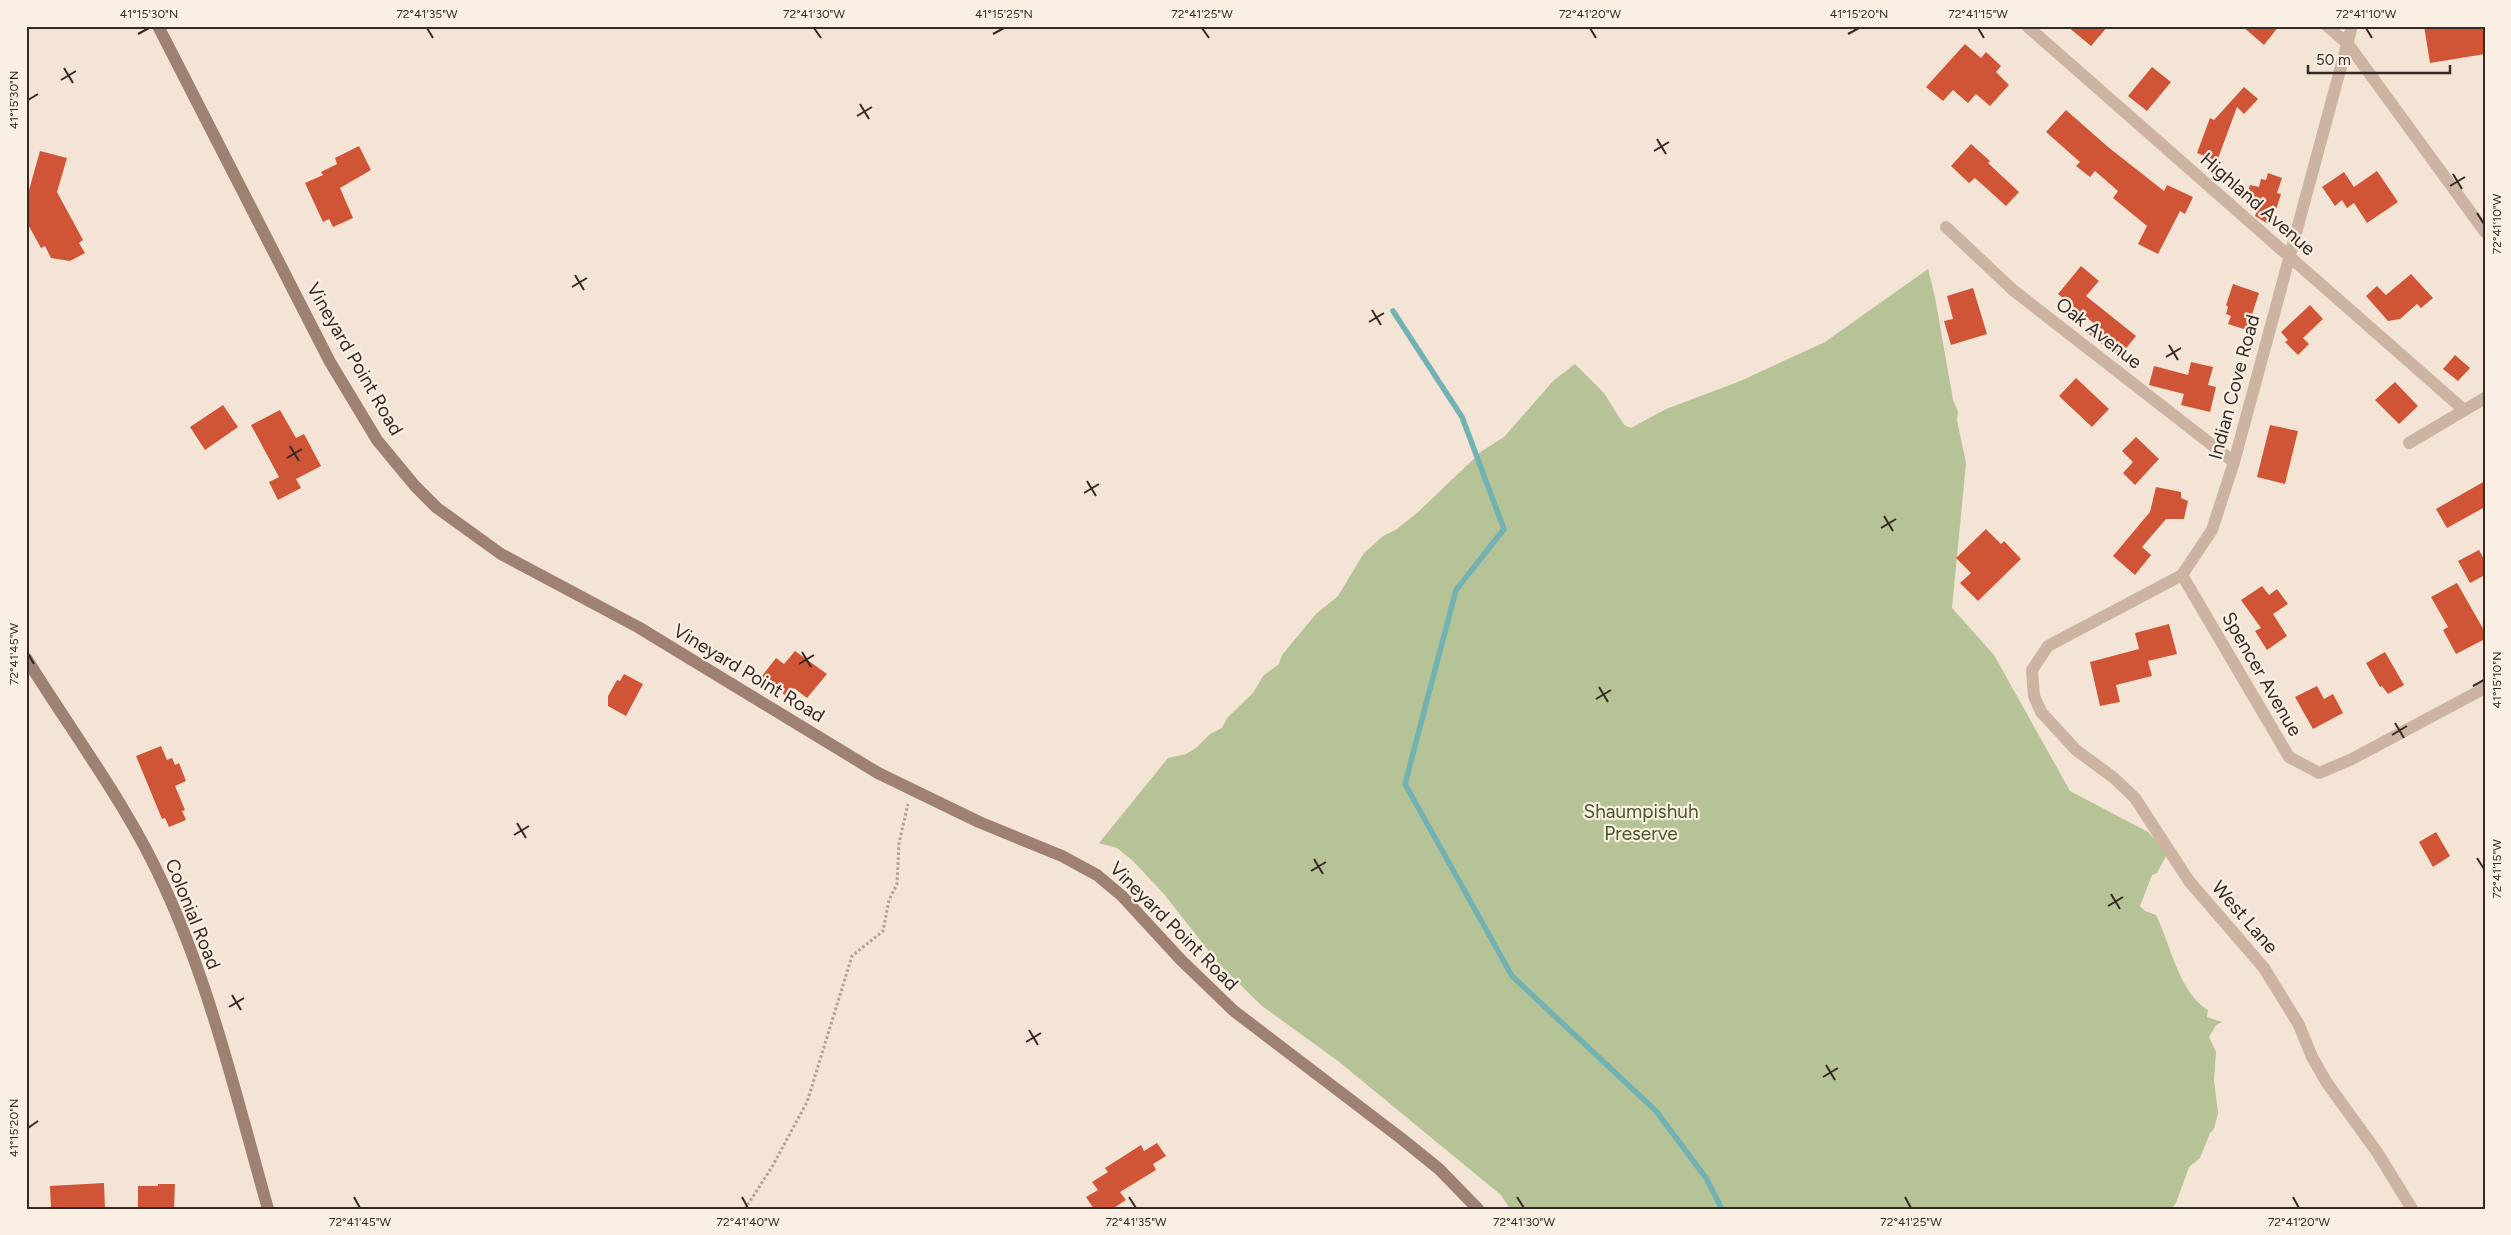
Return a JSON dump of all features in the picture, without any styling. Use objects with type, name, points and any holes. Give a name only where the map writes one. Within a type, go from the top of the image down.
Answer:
[{"type":"street","name":"Vineyard Point Road","points":[[158,26],[330,362],[377,440],[414,486],[437,508],[501,554],[638,627],[806,730],[915,791],[979,822],[1062,856],[1097,875],[1122,896],[1181,960],[1234,1011],[1439,1169],[1478,1209]]},
{"type":"street","name":"Highland Avenue","points":[[2028,26],[2464,410]]},
{"type":"street","points":[[2327,26],[2348,44],[2485,232]]},
{"type":"street","name":"Indian Cove Road","points":[[2032,670],[2048,646],[2182,575],[2212,530],[2234,462],[2288,256],[2352,26]]},
{"type":"street","name":"Oak Avenue","points":[[1946,226],[2013,290],[2234,462]]},
{"type":"street","points":[[2409,443],[2485,398]]},
{"type":"street","name":"Spencer Avenue","points":[[2182,575],[2289,757],[2320,773],[2350,760],[2485,688]]},
{"type":"street","name":"Colonial Road","points":[[26,658],[139,837],[165,887],[203,986],[268,1209]]},
{"type":"street","name":"West Lane","points":[[2032,670],[2034,696],[2042,712],[2076,750],[2114,778],[2135,798],[2189,881],[2264,968],[2299,1025],[2312,1057],[2327,1083],[2377,1152],[2412,1209]]},
{"type":"path","points":[[745,1209],[772,1167],[806,1102],[852,956],[883,931],[889,900],[897,884],[903,821],[915,791]]},
{"type":"green space","name":"Shaumpishuh Preserve","points":[[1928,269],[1935,297],[1953,400],[1958,411],[1957,420],[1966,463],[1952,608],[1994,655],[2070,791],[2148,832],[2164,849],[2166,856],[2157,873],[2152,875],[2140,906],[2145,911],[2156,915],[2182,980],[2198,1002],[2208,1010],[2207,1017],[2222,1022],[2216,1025],[2209,1037],[2216,1052],[2214,1080],[2218,1113],[2214,1129],[2210,1133],[2200,1158],[2189,1167],[2176,1203],[2171,1209],[1510,1209],[1501,1195],[1338,1061],[1262,1006],[1218,963],[1164,894],[1132,860],[1117,848],[1099,843],[1168,758],[1186,754],[1196,748],[1210,734],[1222,728],[1227,718],[1253,693],[1263,676],[1279,664],[1282,655],[1316,614],[1338,596],[1364,553],[1383,536],[1397,529],[1417,513],[1482,451],[1504,437],[1554,380],[1575,364],[1604,393],[1624,425],[1631,428],[1666,409],[1738,382],[1825,342]]},
{"type":"building","points":[[2067,26],[2108,26],[2091,46]]},
{"type":"building","points":[[2242,26],[2279,26],[2264,45]]},
{"type":"building","points":[[2424,26],[2485,26],[2485,54],[2430,63]]},
{"type":"building","points":[[1965,44],[1981,58],[1986,52],[2001,66],[1996,72],[2009,85],[1990,106],[1976,94],[1968,103],[1953,90],[1943,101],[1926,87]]},
{"type":"building","points":[[2152,67],[2171,82],[2147,111],[2128,96]]},
{"type":"building","points":[[2244,87],[2258,99],[2244,114],[2237,107],[2217,161],[2197,153],[2210,118],[2214,120]]},
{"type":"building","points":[[2066,110],[2108,147],[2164,191],[2167,185],[2193,197],[2185,214],[2180,211],[2158,254],[2138,244],[2147,226],[2113,198],[2118,191],[2095,171],[2090,177],[2076,166],[2080,162],[2046,132]]},
{"type":"building","points":[[1971,144],[2019,192],[2006,206],[1975,178],[1969,183],[1951,166]]},
{"type":"building","points":[[359,146],[371,170],[340,188],[353,218],[333,227],[329,219],[323,222],[305,183],[323,175],[321,172],[337,164],[335,158]]},
{"type":"building","points":[[40,151],[67,158],[57,192],[83,240],[79,243],[85,253],[70,261],[51,258],[45,246],[41,248],[26,221],[26,191],[29,190]]},
{"type":"building","points":[[2377,171],[2398,202],[2367,223],[2354,203],[2347,208],[2342,200],[2335,206],[2322,187],[2344,172],[2354,187]]},
{"type":"building","points":[[2268,173],[2282,178],[2277,193],[2281,194],[2276,210],[2272,209],[2268,224],[2255,216],[2259,205],[2245,201],[2250,185],[2259,187],[2261,179],[2266,180]]},
{"type":"building","points":[[2081,266],[2099,281],[2086,296],[2136,336],[2119,357],[2089,334],[2096,325],[2058,294]]},
{"type":"building","points":[[2411,274],[2433,298],[2421,308],[2417,304],[2400,319],[2388,321],[2366,296],[2377,286],[2386,295]]},
{"type":"building","points":[[2233,284],[2259,293],[2247,330],[2228,324],[2231,316],[2226,314],[2228,307],[2226,305]]},
{"type":"building","points":[[1973,288],[1987,334],[1951,345],[1944,321],[1953,319],[1947,296]]},
{"type":"building","points":[[2310,305],[2323,319],[2303,338],[2309,344],[2298,355],[2285,342],[2288,340],[2281,332]]},
{"type":"building","points":[[2455,355],[2470,368],[2458,381],[2443,369]]},
{"type":"building","points":[[2191,362],[2213,367],[2208,385],[2216,387],[2210,412],[2181,405],[2184,394],[2149,385],[2154,366],[2188,375]]},
{"type":"building","points":[[2076,378],[2109,409],[2092,427],[2059,396]]},
{"type":"building","points":[[2395,382],[2418,406],[2399,424],[2375,400]]},
{"type":"building","points":[[223,405],[238,427],[205,450],[190,427]]},
{"type":"building","points":[[280,410],[296,438],[304,434],[321,466],[296,479],[301,488],[278,500],[269,482],[279,477],[251,425]]},
{"type":"building","points":[[2270,425],[2298,431],[2285,484],[2257,477]]},
{"type":"building","points":[[2136,437],[2159,459],[2135,485],[2123,473],[2133,462],[2122,451]]},
{"type":"building","points":[[2485,481],[2485,507],[2447,528],[2436,509]]},
{"type":"building","points":[[2156,487],[2181,492],[2181,498],[2188,501],[2184,519],[2166,519],[2142,547],[2151,555],[2135,575],[2113,556],[2150,512]]},
{"type":"building","points":[[1986,529],[2001,544],[2004,541],[2021,559],[1978,601],[1960,583],[1971,573],[1956,558]]},
{"type":"building","points":[[2479,550],[2485,561],[2485,575],[2470,583],[2458,561]]},
{"type":"building","points":[[2457,583],[2485,632],[2485,639],[2456,654],[2443,630],[2448,627],[2431,597]]},
{"type":"building","points":[[2262,586],[2269,595],[2277,589],[2288,604],[2273,614],[2287,636],[2267,650],[2255,631],[2261,628],[2241,600]]},
{"type":"building","points":[[2169,624],[2177,654],[2148,661],[2152,676],[2116,685],[2120,702],[2100,706],[2090,662],[2139,649],[2135,633]]},
{"type":"building","points":[[795,651],[827,674],[807,698],[794,688],[787,697],[762,676],[776,658],[784,664]]},
{"type":"building","points":[[2385,652],[2404,685],[2388,694],[2382,686],[2380,687],[2366,663]]},
{"type":"building","points":[[624,674],[643,684],[626,716],[608,706],[608,696],[617,680],[620,681]]},
{"type":"building","points":[[2317,686],[2324,699],[2333,694],[2343,713],[2313,729],[2295,697]]},
{"type":"building","points":[[161,746],[167,760],[172,758],[175,765],[179,763],[186,781],[175,786],[185,810],[182,811],[186,820],[169,827],[165,818],[162,819],[136,756]]},
{"type":"building","points":[[2436,832],[2450,856],[2433,867],[2419,842]]},
{"type":"building","points":[[1157,1143],[1166,1156],[1153,1164],[1156,1170],[1120,1192],[1126,1200],[1112,1209],[1094,1209],[1086,1197],[1098,1190],[1092,1182],[1108,1172],[1105,1168],[1141,1145],[1144,1151]]},
{"type":"building","points":[[104,1183],[105,1209],[51,1209],[50,1186]]},
{"type":"building","points":[[158,1184],[175,1184],[174,1209],[138,1209],[138,1186],[158,1186]]},
{"type":"waterway","points":[[1393,311],[1462,417],[1504,529],[1456,590],[1405,784],[1512,976],[1656,1111],[1706,1178],[1722,1209]]}]
